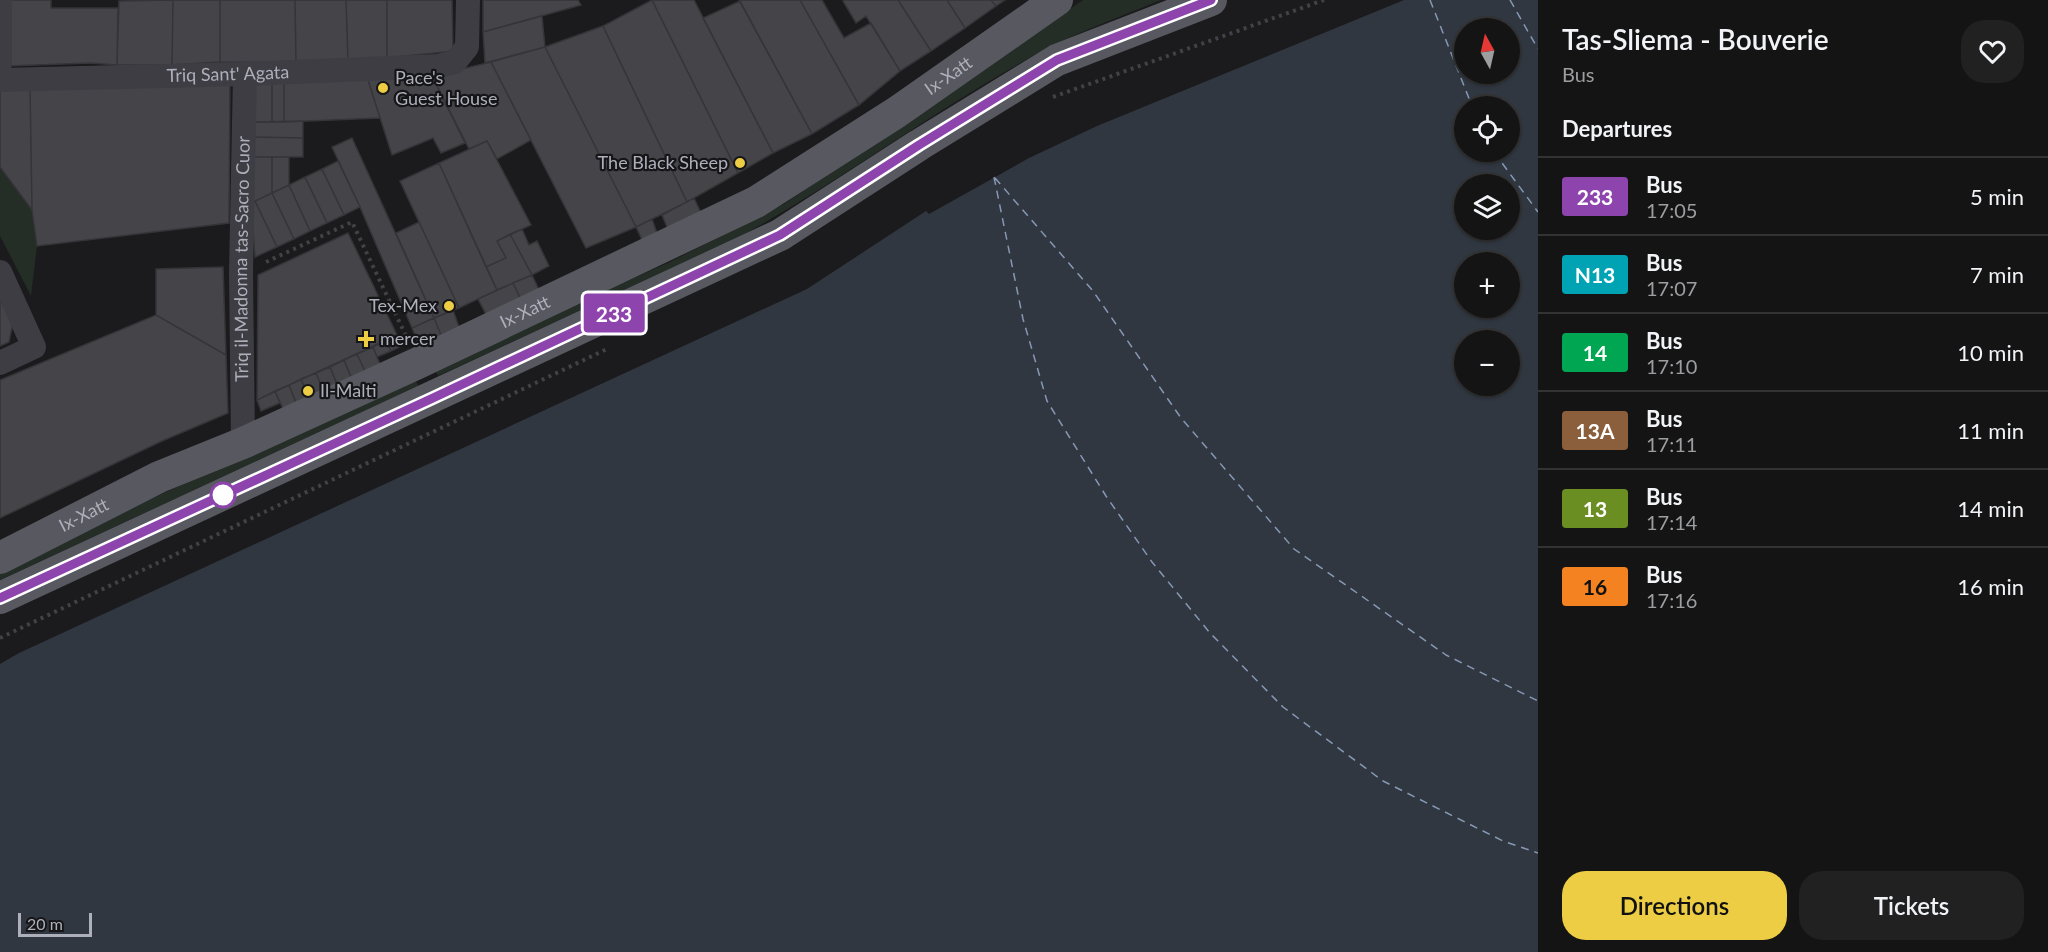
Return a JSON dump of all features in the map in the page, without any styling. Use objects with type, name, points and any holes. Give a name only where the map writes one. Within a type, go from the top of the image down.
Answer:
[{"type":"main road","name":"Ix-Xatt","points":[[0,558],[159,477],[243,442],[418,363],[756,202],[897,112],[1057,0]]},
{"type":"main road","points":[[0,598],[780,235],[919,145],[1057,60],[1211,0]]},
{"type":"street","points":[[0,0],[0,63]]},
{"type":"street","name":"Triq Sant' Agata","points":[[0,81],[438,66],[455,62],[467,47],[468,0]]},
{"type":"street","name":"Triq il-Madonna tas-Sacro Cuor","points":[[243,442],[241,273],[245,74]]},
{"type":"street","points":[[0,272],[34,347],[0,363]]},
{"type":"path","points":[[265,262],[352,222],[410,345]]},
{"type":"shaded area","points":[[1083,0],[1161,0],[1031,57],[958,100],[816,192],[743,235],[438,376],[436,372],[573,305],[670,262],[784,204]]},
{"type":"shaded area","points":[[1404,0],[1538,0],[1538,952],[0,952],[0,664],[19,653],[807,289],[926,211],[929,214],[1029,158],[1097,126]]},
{"type":"shaded area","points":[[0,167],[32,210],[37,246],[31,296],[0,236]]},
{"type":"shaded area","points":[[415,380],[419,386],[0,580],[0,572],[144,502]]},
{"type":"building","points":[[10,0],[51,0],[51,8],[118,8],[117,65],[90,63],[10,66]]},
{"type":"building","points":[[173,0],[172,65],[117,65],[119,1]]},
{"type":"building","points":[[173,0],[220,0],[220,62],[172,65]]},
{"type":"building","points":[[220,0],[295,0],[296,63],[220,62]]},
{"type":"building","points":[[295,0],[346,0],[348,61],[296,63]]},
{"type":"building","points":[[346,0],[387,0],[387,58],[348,61]]},
{"type":"building","points":[[387,0],[452,0],[453,51],[387,58]]},
{"type":"building","points":[[483,0],[578,0],[581,5],[483,32]]},
{"type":"building","points":[[652,0],[694,0],[773,153],[738,173]]},
{"type":"building","points":[[652,0],[738,173],[687,202],[603,26]]},
{"type":"building","points":[[739,0],[800,0],[859,105],[812,134]]},
{"type":"building","points":[[800,0],[822,0],[844,38],[871,23],[900,71],[859,105]]},
{"type":"building","points":[[898,0],[931,51],[900,71],[866,16],[856,23],[843,1]]},
{"type":"building","points":[[898,0],[947,0],[965,28],[931,51]]},
{"type":"building","points":[[947,0],[991,0],[996,6],[965,28]]},
{"type":"building","points":[[991,0],[1005,0],[996,6]]},
{"type":"building","points":[[740,1],[812,134],[773,153],[703,18]]},
{"type":"building","points":[[542,16],[545,47],[485,63],[483,32]]},
{"type":"building","points":[[603,26],[687,202],[636,227],[545,47]]},
{"type":"building","points":[[545,47],[636,227],[586,248],[491,62]]},
{"type":"building","points":[[491,62],[531,140],[497,159],[487,141],[469,149],[432,76]]},
{"type":"building","points":[[432,76],[465,143],[441,153],[433,138],[392,155],[367,77]]},
{"type":"building","points":[[367,77],[380,118],[284,122],[284,81]]},
{"type":"building","points":[[250,81],[272,81],[272,122],[251,122]]},
{"type":"building","points":[[272,81],[284,81],[284,122],[272,122]]},
{"type":"building","points":[[230,83],[229,223],[37,246],[32,210],[30,87]]},
{"type":"building","points":[[30,87],[32,210],[0,167],[0,88]]},
{"type":"building","points":[[303,121],[303,138],[251,137],[251,122]]},
{"type":"building","points":[[251,137],[303,138],[303,157],[251,157]]},
{"type":"building","points":[[352,138],[434,318],[412,328],[332,147]]},
{"type":"building","points":[[487,141],[531,225],[497,241],[506,258],[486,267],[439,163]]},
{"type":"building","points":[[251,157],[272,157],[272,193],[251,203]]},
{"type":"building","points":[[272,157],[289,157],[289,185],[272,193]]},
{"type":"building","points":[[338,161],[360,207],[344,215],[322,169]]},
{"type":"building","points":[[439,163],[497,290],[459,308],[400,181]]},
{"type":"building","points":[[322,169],[344,215],[327,223],[305,177]]},
{"type":"building","points":[[305,177],[327,223],[310,231],[289,185]]},
{"type":"building","points":[[289,185],[310,231],[294,239],[272,193]]},
{"type":"building","points":[[272,193],[294,239],[277,247],[255,201]]},
{"type":"building","points":[[694,198],[703,217],[669,232],[662,215]]},
{"type":"building","points":[[255,201],[277,247],[255,257],[251,203]]},
{"type":"building","points":[[652,219],[658,236],[643,242],[636,227]]},
{"type":"building","points":[[419,222],[459,308],[434,318],[396,233]]},
{"type":"building","points":[[522,229],[529,245],[537,241],[549,266],[532,275],[510,234]]},
{"type":"building","points":[[348,233],[397,335],[257,400],[258,275]]},
{"type":"building","points":[[510,234],[532,275],[497,290],[486,267],[506,258],[497,241]]},
{"type":"building","points":[[223,267],[226,355],[156,315],[156,269]]},
{"type":"building","points":[[532,275],[541,294],[522,302],[513,283]]},
{"type":"building","points":[[513,283],[522,302],[488,318],[478,299]]},
{"type":"building","points":[[0,286],[14,318],[9,342],[0,346]]},
{"type":"building","points":[[453,310],[459,327],[441,335],[434,318]]},
{"type":"building","points":[[156,315],[226,355],[228,413],[162,441],[0,518],[0,380]]},
{"type":"building","points":[[434,318],[441,335],[419,345],[412,328]]},
{"type":"building","points":[[397,335],[402,346],[391,351],[386,340]]},
{"type":"building","points":[[386,340],[391,351],[377,357],[373,347]]},
{"type":"building","points":[[373,347],[380,364],[365,371],[357,354]]},
{"type":"building","points":[[357,354],[365,371],[351,377],[344,360]]},
{"type":"building","points":[[344,360],[351,377],[337,384],[330,367]]},
{"type":"building","points":[[330,367],[337,384],[323,390],[316,373]]},
{"type":"building","points":[[316,373],[323,390],[308,397],[301,379]]},
{"type":"building","points":[[301,379],[308,397],[296,403],[289,385]]},
{"type":"building","points":[[289,385],[296,403],[283,409],[275,391]]},
{"type":"building","points":[[275,391],[280,403],[261,411],[257,400]]},
{"type":"ferry route","points":[[1430,0],[1468,96]]},
{"type":"ferry route","points":[[1510,0],[1538,49]]},
{"type":"ferry route","points":[[1501,162],[1538,212]]},
{"type":"ferry route","points":[[994,177],[1023,319],[1047,401],[1106,496],[1152,562],[1210,633],[1283,707],[1383,781],[1503,841],[1538,853]]},
{"type":"ferry route","points":[[995,178],[1093,291],[1181,418],[1294,549],[1446,655],[1538,701]]},
{"type":"bus line","name":"233","points":[[0,598],[780,235],[919,145],[1057,60],[1211,0]]},
{"type":"place","name":"Pace's Guest House","points":[[383,88]]},
{"type":"place","name":"The Black Sheep","points":[[740,163]]},
{"type":"place","name":"Tex-Mex","points":[[449,306]]},
{"type":"place","name":"mercer","points":[[366,339]]},
{"type":"place","name":"Il-Malti","points":[[308,391]]}]
